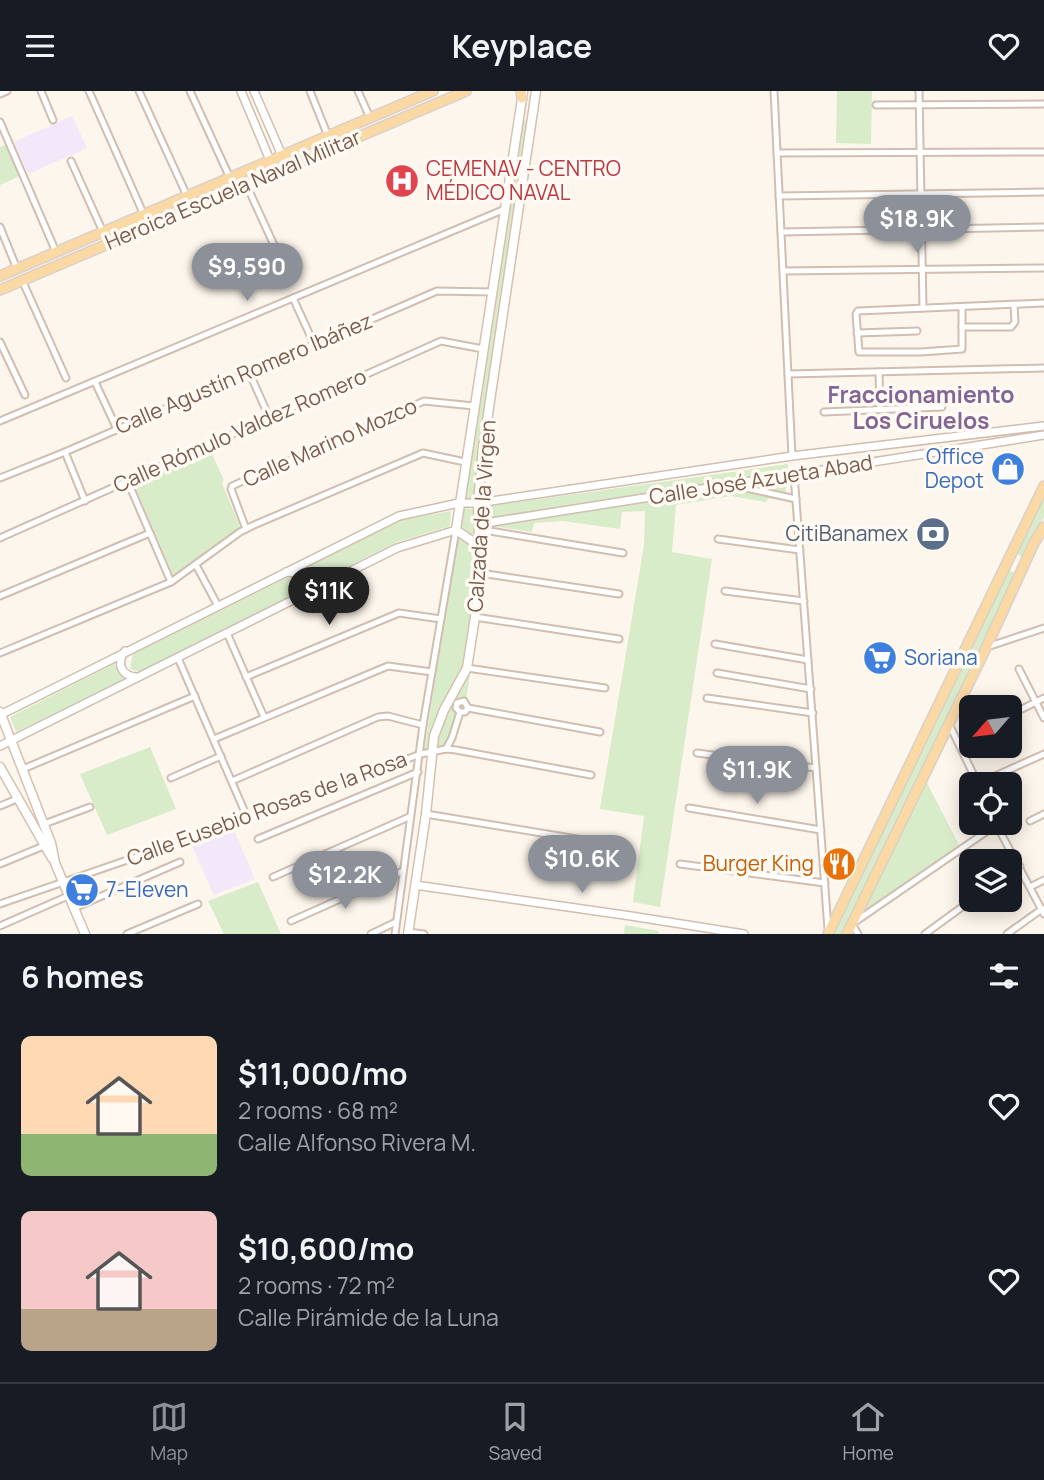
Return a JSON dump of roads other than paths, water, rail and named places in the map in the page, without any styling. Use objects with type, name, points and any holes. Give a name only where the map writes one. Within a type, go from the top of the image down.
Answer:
[{"type":"main road","name":"Heroica Escuela Naval Militar","points":[[0,276],[370,118],[413,95],[433,91]]},
{"type":"main road","name":"Heroica Escuela Naval Militar","points":[[0,290],[466,91]]},
{"type":"main road","name":"Calzada de la Virgen","points":[[408,933],[426,814],[434,736],[467,668],[475,617],[480,573],[478,503],[483,448],[536,91]]},
{"type":"main road","name":"Calzada de la Virgen","points":[[456,530],[522,93]]},
{"type":"main road","points":[[828,933],[1044,486]]},
{"type":"main road","points":[[847,934],[986,648],[1025,561],[1044,529]]},
{"type":"main road","points":[[456,530],[478,545]]},
{"type":"main road","points":[[1011,554],[1015,564],[1019,565],[1025,561]]},
{"type":"main road","points":[[1005,568],[1014,566],[1019,575]]},
{"type":"main road","points":[[0,714],[13,740],[44,824],[48,845],[85,934]]},
{"type":"main road","points":[[0,767],[17,799],[48,845]]},
{"type":"street","points":[[0,94],[7,91]]},
{"type":"street","points":[[41,91],[53,120]]},
{"type":"street","points":[[89,91],[144,215]]},
{"type":"street","points":[[139,91],[187,196]]},
{"type":"street","points":[[190,91],[230,178]]},
{"type":"street","points":[[240,91],[275,171]]},
{"type":"street","points":[[254,91],[287,167]]},
{"type":"street","points":[[310,91],[328,136]]},
{"type":"street","points":[[358,91],[370,118]]},
{"type":"street","points":[[774,91],[792,456]]},
{"type":"street","points":[[919,91],[923,308]]},
{"type":"street","points":[[876,105],[1044,104]]},
{"type":"street","points":[[0,122],[57,252]]},
{"type":"street","points":[[777,152],[1044,152]]},
{"type":"street","points":[[71,161],[103,232]]},
{"type":"street","points":[[246,184],[279,256]]},
{"type":"street","points":[[779,196],[1044,192]]},
{"type":"street","points":[[0,421],[505,209]]},
{"type":"street","points":[[0,226],[17,269]]},
{"type":"street","points":[[781,232],[1044,227]]},
{"type":"street","points":[[783,271],[1044,268]]},
{"type":"street","points":[[22,280],[66,378]]},
{"type":"street","name":"Calle Agustín Romero Ibáñez","points":[[0,478],[438,291],[492,292]]},
{"type":"street","points":[[293,298],[314,344]]},
{"type":"street","points":[[962,307],[962,349],[862,353],[858,349],[858,311],[1044,303]]},
{"type":"street","points":[[962,327],[1014,325],[1014,305]]},
{"type":"street","points":[[857,333],[917,331]]},
{"type":"street","name":"Calle Rómulo Valdez Romero","points":[[0,538],[441,341],[483,349]]},
{"type":"street","points":[[0,342],[25,395]]},
{"type":"street","points":[[788,374],[1044,368]]},
{"type":"street","points":[[249,372],[270,419]]},
{"type":"street","points":[[879,372],[880,410]]},
{"type":"street","points":[[96,382],[117,429]]},
{"type":"street","name":"Calle Marino Mozco","points":[[246,529],[231,489],[232,485],[424,401],[474,406]]},
{"type":"street","points":[[824,412],[942,407]]},
{"type":"street","name":"Calle José Azueta Abad","points":[[0,714],[399,516],[459,503],[478,503],[792,456],[1044,426]]},
{"type":"street","name":"Calle José Azueta Abad","points":[[479,524],[1044,435]]},
{"type":"street","points":[[889,445],[883,451],[886,457],[891,459]]},
{"type":"street","points":[[845,450],[853,457],[848,466]]},
{"type":"street","points":[[65,452],[85,501]]},
{"type":"street","points":[[0,653],[171,582],[246,529],[423,453],[465,462]]},
{"type":"street","points":[[794,474],[828,933]]},
{"type":"street","points":[[128,482],[171,582]]},
{"type":"street","points":[[729,484],[796,499]]},
{"type":"street","points":[[0,747],[397,548],[456,530]]},
{"type":"street","name":"Calzada de la Virgen","points":[[395,934],[409,817],[456,530]]},
{"type":"street","points":[[479,534],[490,531],[623,552]]},
{"type":"street","points":[[0,596],[150,533]]},
{"type":"street","points":[[718,539],[800,550]]},
{"type":"street","points":[[196,565],[218,606]]},
{"type":"street","points":[[282,574],[294,572],[303,580],[304,590],[295,600]]},
{"type":"street","points":[[480,573],[619,594]]},
{"type":"street","points":[[724,591],[804,601]]},
{"type":"street","points":[[246,677],[399,613],[441,619]]},
{"type":"street","points":[[475,617],[619,639]]},
{"type":"street","points":[[986,648],[1044,628]]},
{"type":"street","points":[[227,633],[264,717]]},
{"type":"street","points":[[715,644],[808,660]]},
{"type":"street","points":[[128,649],[121,656],[121,670],[131,677],[141,676]]},
{"type":"street","points":[[178,658],[247,817]]},
{"type":"street","points":[[214,739],[388,666],[432,672]]},
{"type":"street","points":[[467,668],[605,688]]},
{"type":"street","points":[[1019,669],[1044,718]]},
{"type":"street","points":[[717,673],[811,689]]},
{"type":"street","points":[[23,769],[195,696]]},
{"type":"street","points":[[707,698],[813,713]]},
{"type":"street","points":[[1022,709],[1044,698]]},
{"type":"street","points":[[460,712],[456,706],[459,702],[466,703],[468,708]]},
{"type":"street","points":[[460,712],[465,712],[468,708]]},
{"type":"street","points":[[468,708],[600,732]]},
{"type":"street","points":[[460,712],[446,750],[592,775]]},
{"type":"street","points":[[232,781],[378,717],[388,716],[423,725]]},
{"type":"street","points":[[948,723],[971,772]]},
{"type":"street","name":"Calle Eusebio Rosas de la Rosa","points":[[0,904],[421,754],[446,750]]},
{"type":"street","points":[[697,753],[816,768]]},
{"type":"street","points":[[1004,772],[1044,754]]},
{"type":"street","points":[[171,778],[221,756]]},
{"type":"street","points":[[258,839],[418,772]]},
{"type":"street","points":[[0,806],[17,799]]},
{"type":"street","points":[[44,824],[90,807]]},
{"type":"street","points":[[689,808],[821,830]]},
{"type":"street","points":[[426,814],[626,847]]},
{"type":"street","points":[[1030,821],[1044,814]]},
{"type":"street","points":[[273,877],[409,817]]},
{"type":"street","points":[[858,934],[852,924],[980,835]]},
{"type":"street","points":[[0,864],[48,845]]},
{"type":"street","points":[[74,908],[180,862]]},
{"type":"street","points":[[680,864],[825,883]]},
{"type":"street","points":[[1007,934],[1043,911],[1022,870]]},
{"type":"street","points":[[291,921],[403,871]]},
{"type":"street","points":[[1030,887],[1044,880]]},
{"type":"street","points":[[415,885],[744,934]]},
{"type":"street","points":[[0,926],[68,896]]},
{"type":"street","points":[[127,934],[198,904]]},
{"type":"street","points":[[925,934],[959,909]]},
{"type":"street","points":[[371,934],[397,922]]},
{"type":"street","points":[[408,933],[424,934]]},
{"type":"place","name":"CEMENAV - CENTRO MÉDICO NAVAL","points":[[402,181]]},
{"type":"place","name":"Office Depot","points":[[1008,469]]},
{"type":"place","name":"CitiBanamex","points":[[933,534]]},
{"type":"place","name":"Soriana","points":[[880,658]]},
{"type":"place","name":"Burger King","points":[[839,864]]},
{"type":"place","name":"7-Eleven","points":[[82,890]]},
{"type":"district","name":"Fraccionamiento Los Ciruelos","points":[[921,408]]}]
